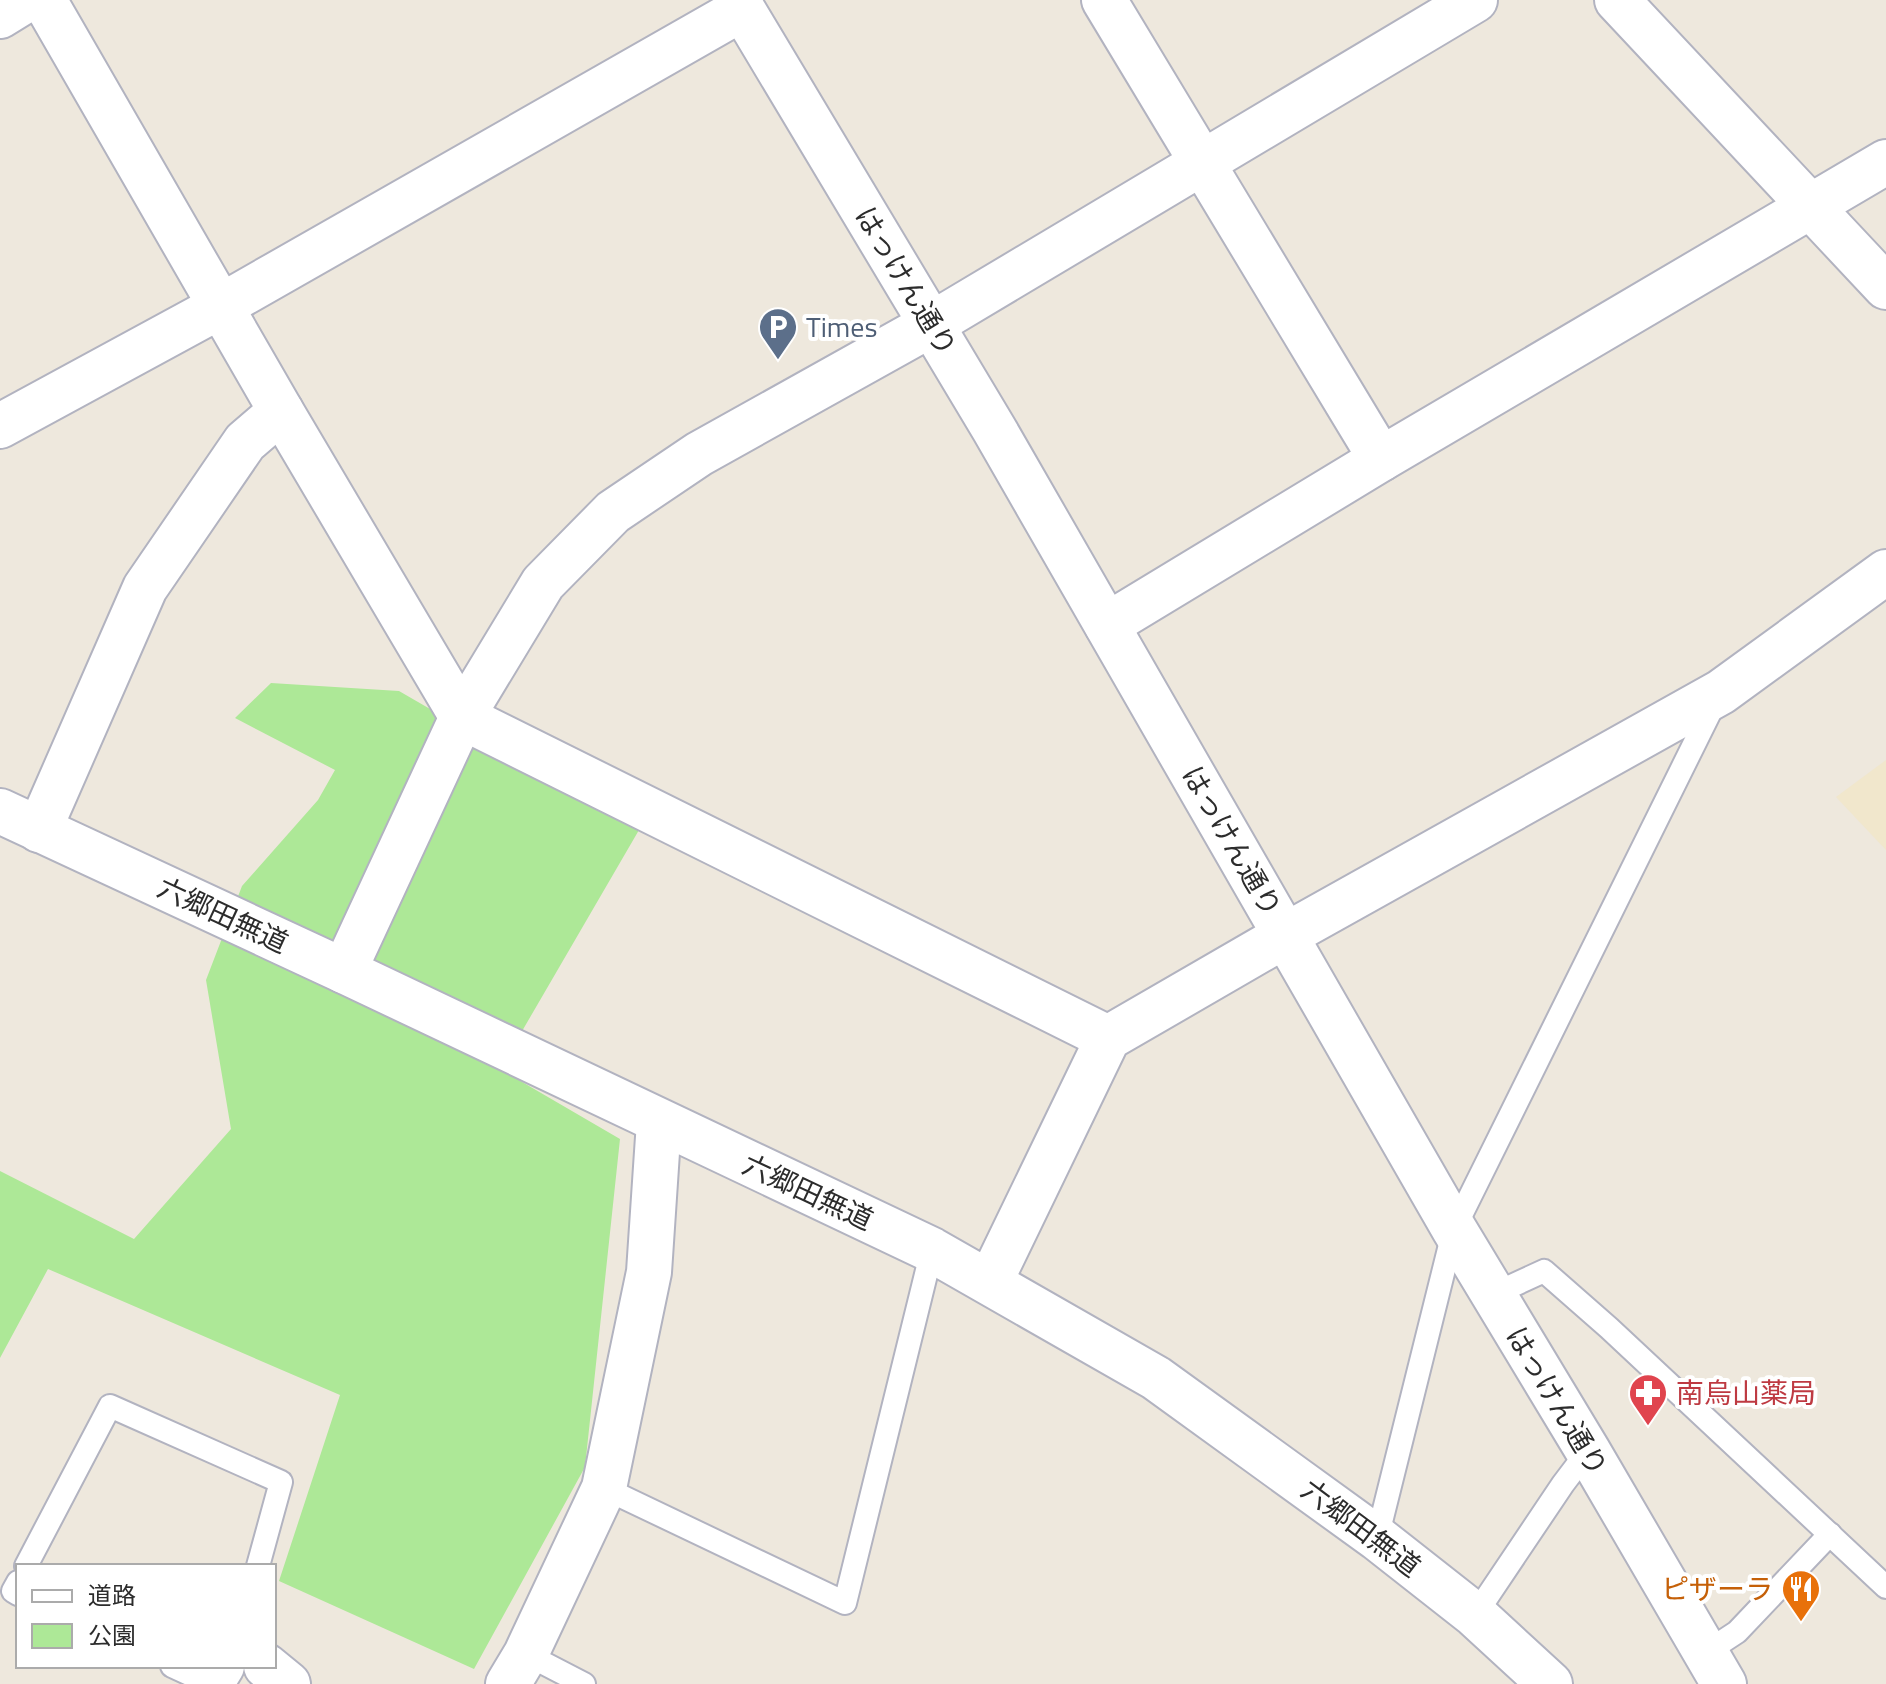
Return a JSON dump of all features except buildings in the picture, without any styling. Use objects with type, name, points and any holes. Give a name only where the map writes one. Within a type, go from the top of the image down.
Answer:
[{"type":"street","points":[[0,16],[26,0]]},
{"type":"street","points":[[44,0],[462,717],[1108,1038]]},
{"type":"street","points":[[1104,0],[1381,459]]},
{"type":"street","points":[[344,971],[462,717],[543,583],[613,512],[699,454],[932,324],[1475,0]]},
{"type":"street","points":[[1617,0],[1886,287]]},
{"type":"street","points":[[0,426],[221,306],[739,4]]},
{"type":"street","name":"はっけん通り","points":[[739,4],[932,324],[1492,1295],[1588,1451],[1714,1669]]},
{"type":"street","points":[[1107,625],[1381,459],[1886,162]]},
{"type":"street","points":[[39,830],[145,588],[245,442],[281,411]]},
{"type":"street","points":[[990,1282],[1108,1038],[1721,692],[1886,572]]},
{"type":"street","name":"六郷田無道","points":[[0,811],[932,1250],[990,1282],[1156,1378],[1377,1538],[1475,1615],[1550,1684]]},
{"type":"street","points":[[517,1669],[604,1488],[649,1272],[659,1122]]},
{"type":"street","points":[[268,1668],[288,1684]]},
{"type":"lane","points":[[1377,1538],[1454,1229],[1721,692]]},
{"type":"lane","points":[[604,1488],[845,1603],[932,1250]]},
{"type":"lane","points":[[1492,1295],[1544,1271],[1886,1587]]},
{"type":"lane","points":[[27,1564],[110,1406],[281,1482],[259,1564]]},
{"type":"lane","points":[[1475,1615],[1588,1451]]},
{"type":"lane","points":[[1714,1669],[1737,1632],[1830,1534]]},
{"type":"lane","points":[[176,1668],[211,1684]]},
{"type":"lane","points":[[517,1669],[584,1684]]},
{"type":"shaded area","points":[[1886,760],[1886,850],[1836,797]]},
{"type":"green space","points":[[271,683],[399,691],[639,830],[500,1069],[620,1139],[585,1467],[474,1669],[279,1581],[340,1395],[48,1269],[0,1358],[0,1171],[134,1239],[231,1129],[206,980],[242,886],[318,800],[335,770],[235,718]]},
{"type":"place","name":"Times","points":[[778,361]]},
{"type":"place","name":"南烏山薬局","points":[[1648,1427]]},
{"type":"place","name":"ピザーラ","points":[[1801,1623]]}]
